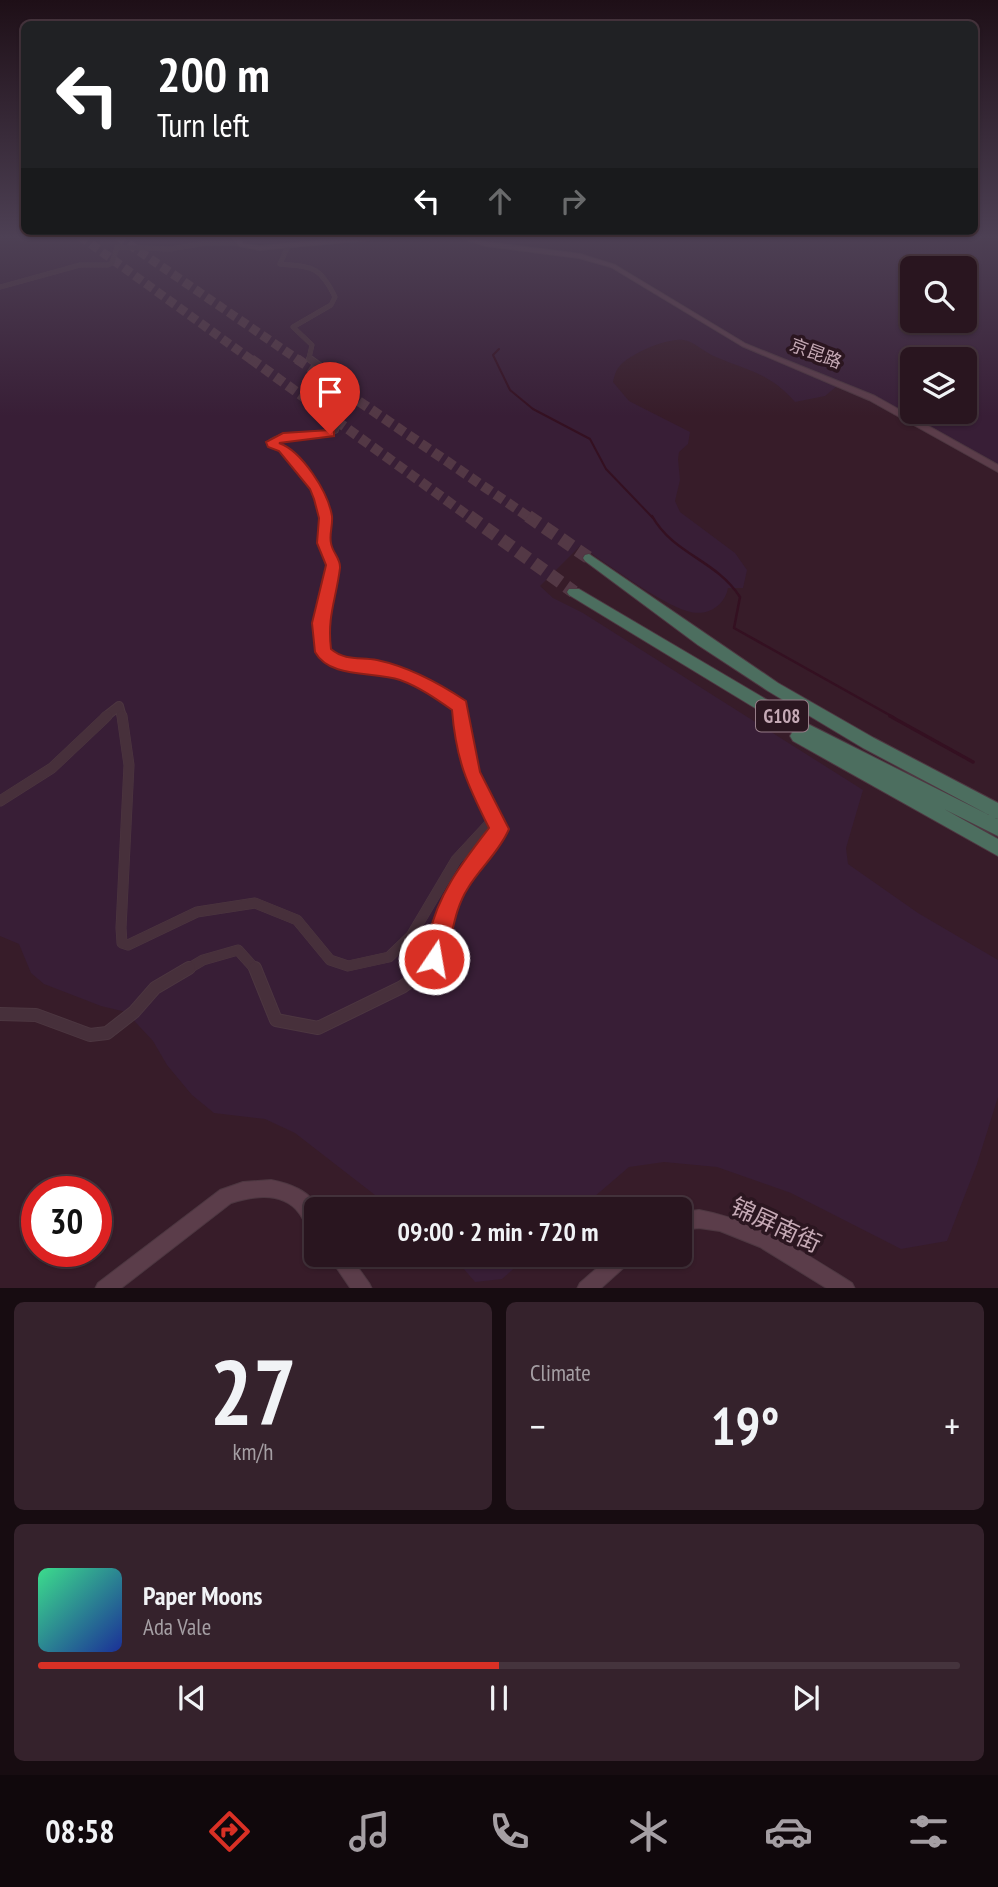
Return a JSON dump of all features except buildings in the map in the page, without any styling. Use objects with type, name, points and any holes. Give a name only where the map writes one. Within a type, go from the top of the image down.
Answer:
[{"type":"highway","name":"G108","points":[[589,558],[742,667],[903,762],[998,811]]},
{"type":"highway","name":"G108","points":[[574,592],[803,729],[998,828]]},
{"type":"highway","points":[[643,634],[666,656],[760,714],[998,848]]},
{"type":"highway","points":[[903,762],[998,804]]},
{"type":"main road","name":"京昆路","points":[[663,296],[744,345],[872,398],[998,469]]},
{"type":"main road","points":[[105,1288],[226,1196],[247,1188],[272,1188],[298,1198],[304,1207]]},
{"type":"main road","name":"锦屏南街","points":[[692,1218],[736,1228],[788,1254],[844,1288]]},
{"type":"main road","points":[[347,1267],[362,1288]]},
{"type":"main road","points":[[587,1288],[611,1267]]},
{"type":"street","points":[[0,1014],[36,1015],[90,1035],[107,1033],[134,1012],[155,988],[203,960],[238,950],[254,965],[276,1020],[295,1026],[318,1028],[402,987],[430,967],[444,913],[461,881],[500,829],[471,773],[463,741],[460,706],[435,689],[407,676],[376,667],[337,664],[323,652],[320,623],[333,565],[324,543],[325,518],[321,499],[316,487],[284,449],[272,445],[272,442],[283,436],[323,436],[335,430],[342,407],[311,390],[325,376],[324,372],[309,358],[312,345],[293,327],[331,305],[335,296]]},
{"type":"street","points":[[0,801],[23,789],[58,762],[106,715],[119,706],[130,752],[130,789],[122,870],[121,943],[128,946],[197,912],[254,903],[297,920],[330,960],[348,965],[389,957],[411,936],[432,895],[456,860],[493,820]]},
{"type":"shaded area","points":[[0,296],[900,296],[900,333],[977,333],[977,296],[998,296],[998,468],[924,424],[977,424],[977,347],[900,347],[900,410],[842,382],[825,396],[795,402],[767,379],[687,341],[676,340],[658,344],[624,362],[617,370],[613,382],[629,401],[690,432],[688,444],[679,452],[680,480],[675,501],[680,512],[735,553],[747,570],[743,588],[728,588],[718,606],[707,612],[694,613],[675,607],[580,546],[540,586],[553,598],[583,613],[863,790],[846,848],[848,864],[918,913],[998,960],[998,1097],[977,1164],[947,1241],[901,1249],[791,1193],[717,1167],[664,1162],[629,1167],[594,1197],[378,1197],[295,1133],[265,1119],[214,1113],[192,1095],[167,1065],[153,1041],[126,1012],[101,1006],[44,984],[31,973],[19,944],[0,936]]},
{"type":"shaded area","points":[[462,1267],[516,1267],[502,1279],[475,1282]]},
{"type":"waterway","points":[[499,349],[493,355],[510,390],[533,409],[590,439],[606,469],[653,518]]},
{"type":"waterway","points":[[652,516],[672,540],[719,574],[740,597],[734,628],[893,717]]},
{"type":"waterway","points":[[890,716],[973,762]]},
{"type":"tunnel","points":[[163,296],[253,361]]},
{"type":"tunnel","points":[[205,296],[300,361]]},
{"type":"tunnel","points":[[251,359],[471,518]]},
{"type":"tunnel","points":[[297,359],[530,518]]},
{"type":"tunnel","points":[[469,516],[574,592]]},
{"type":"tunnel","points":[[528,516],[589,558]]},
{"type":"route","points":[[330,434],[283,436],[272,442],[272,445],[284,449],[316,487],[321,499],[325,518],[324,543],[333,565],[320,623],[323,652],[337,664],[376,667],[407,676],[435,689],[460,706],[463,741],[471,773],[500,829],[461,881],[444,913],[434,959]]}]
